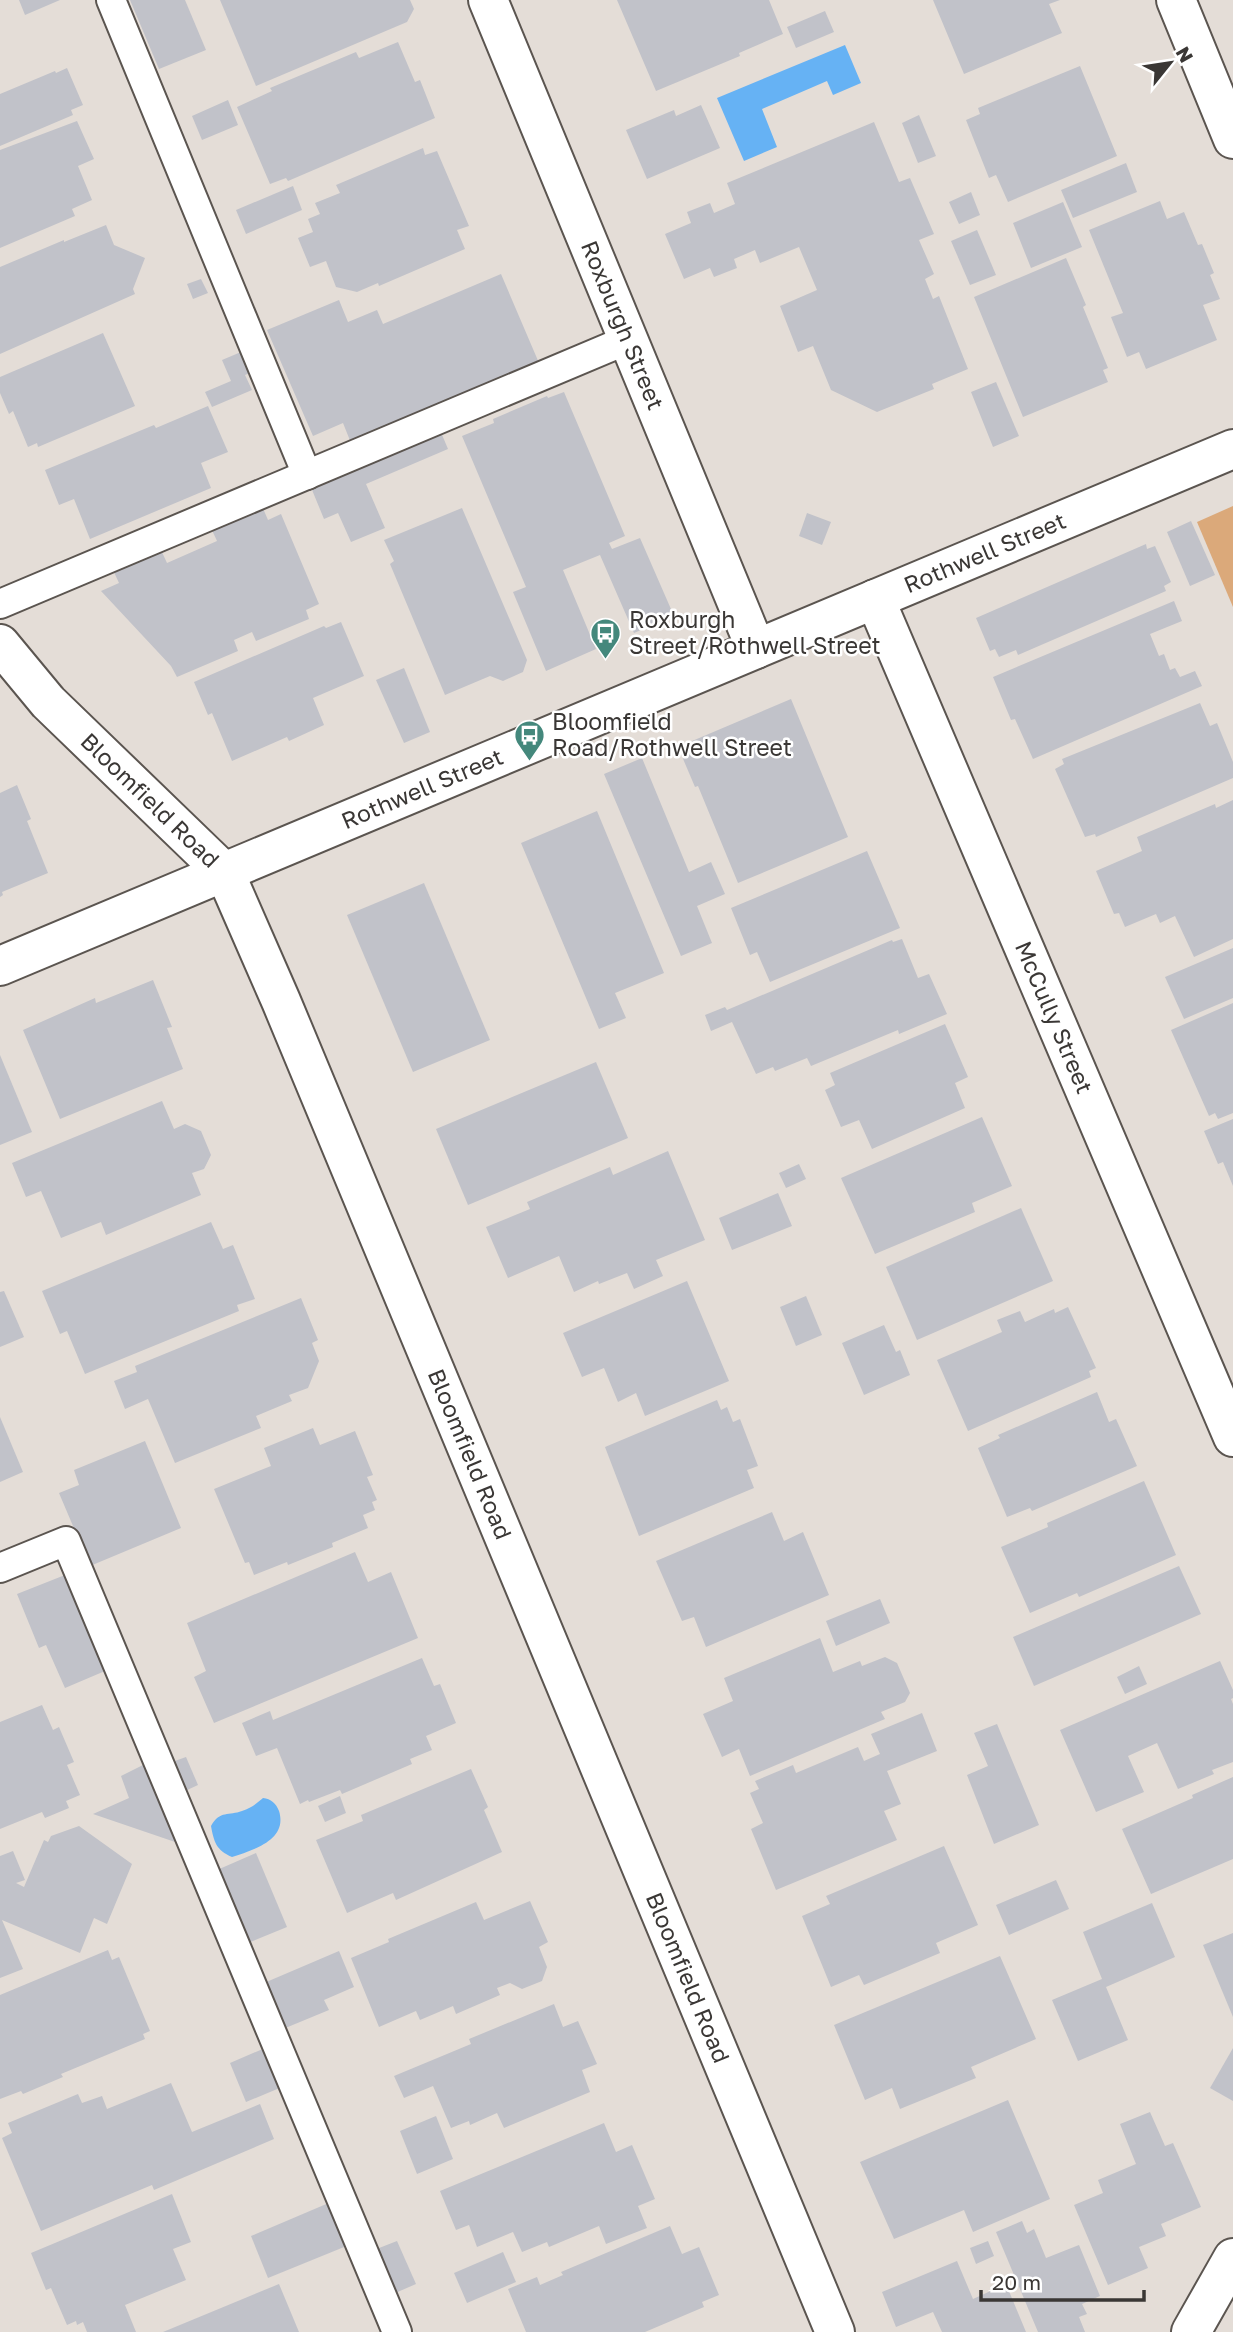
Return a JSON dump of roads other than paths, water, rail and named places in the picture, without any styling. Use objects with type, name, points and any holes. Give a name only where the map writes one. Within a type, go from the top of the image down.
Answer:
[{"type":"street","name":"Roxburgh Street","points":[[488,0],[756,649]]},
{"type":"street","points":[[1176,0],[1233,139]]},
{"type":"street","name":"Rothwell Street","points":[[0,966],[1233,449]]},
{"type":"street","name":"McCully Street","points":[[874,598],[1233,1437]]},
{"type":"street","name":"Bloomfield Road","points":[[0,644],[48,702],[225,873],[292,1027],[835,2332]]},
{"type":"street","points":[[1191,2332],[1233,2258]]},
{"type":"lane","points":[[111,0],[307,475]]},
{"type":"lane","points":[[0,604],[627,340]]},
{"type":"lane","points":[[0,1568],[66,1541],[397,2332]]},
{"type":"water","points":[[845,45],[861,83],[833,95],[827,81],[762,109],[777,147],[744,161],[717,98]]},
{"type":"water","points":[[263,1798],[273,1802],[279,1811],[280,1821],[274,1836],[258,1847],[232,1857],[222,1851],[213,1837],[211,1826],[214,1821],[221,1816],[248,1809]]},
{"type":"place","name":"Roxburgh Street/Rothwell Street","points":[[606,660]]},
{"type":"place","name":"Bloomfield Road/Rothwell Street","points":[[529,762]]}]
